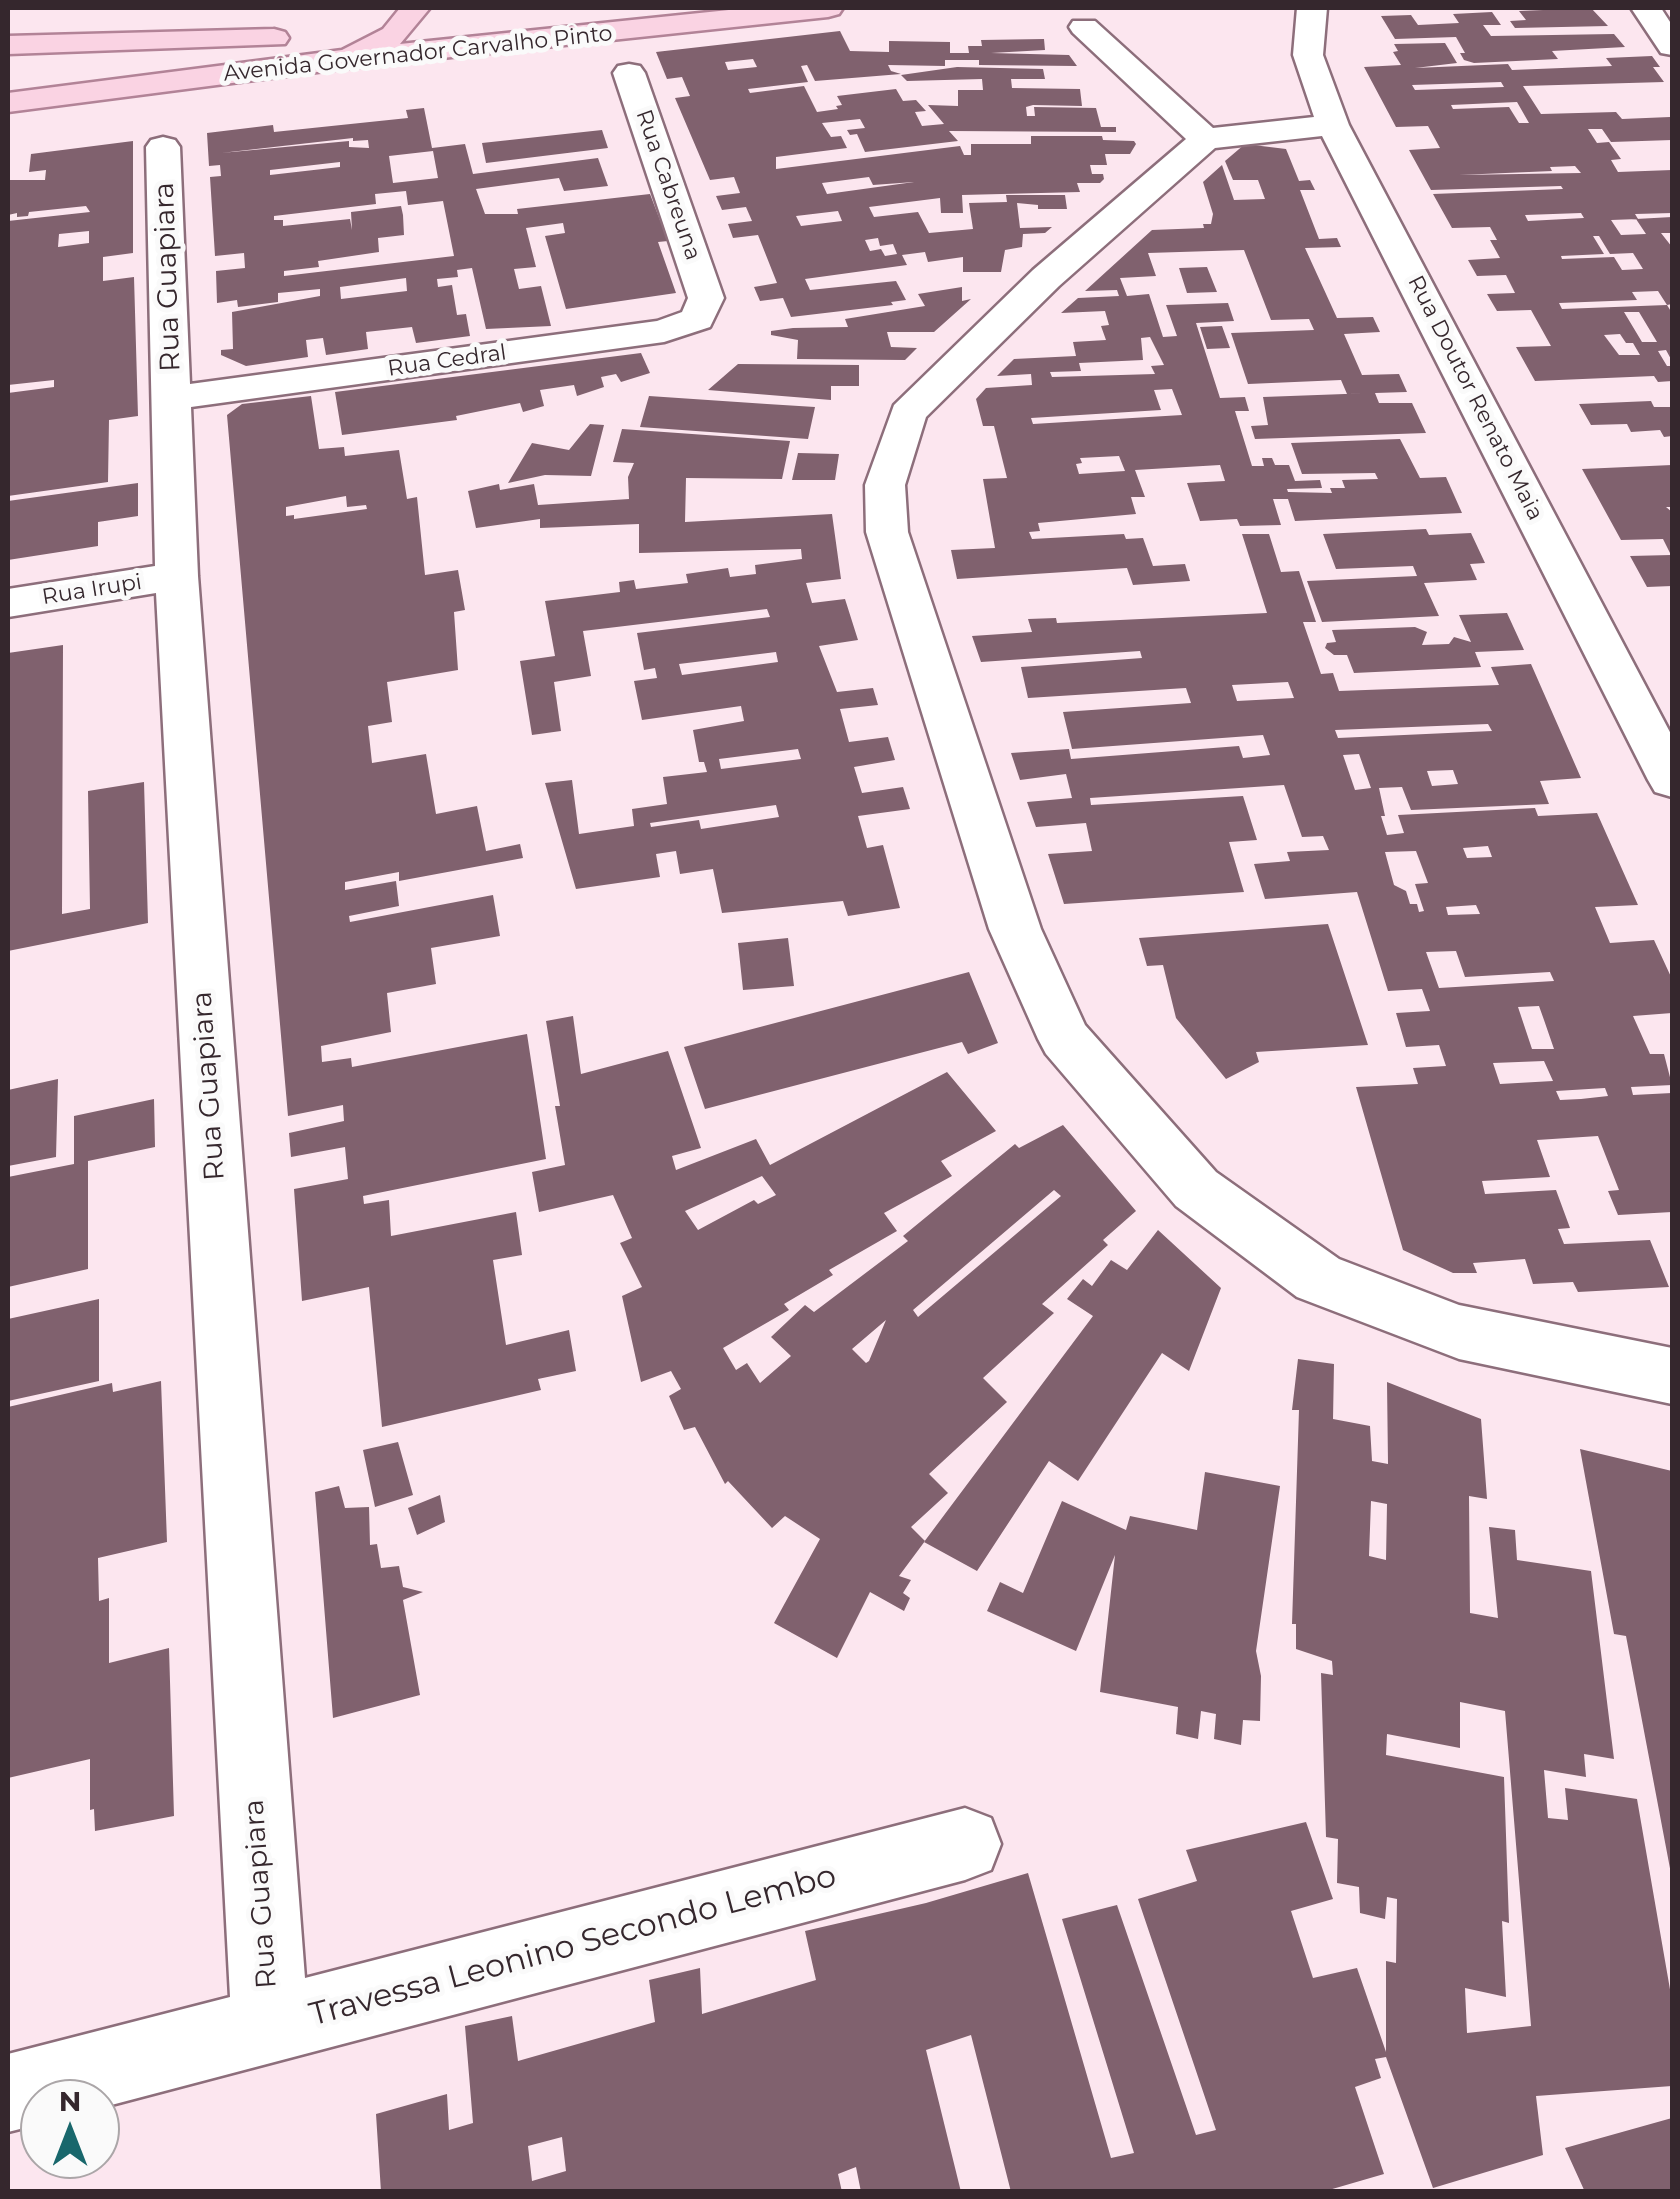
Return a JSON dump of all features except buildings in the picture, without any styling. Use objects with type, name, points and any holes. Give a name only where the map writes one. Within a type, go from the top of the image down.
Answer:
[{"type":"main road","points":[[348,59],[394,35],[416,8]]},
{"type":"main road","name":"Avenida Governador Carvalho Pinto","points":[[8,102],[348,59],[828,8]]},
{"type":"main road","points":[[8,45],[518,31],[597,35]]},
{"type":"street","name":"Rua Doutor Renato Maia","points":[[1312,8],[1308,56],[1333,124],[1672,780]]},
{"type":"street","points":[[1646,8],[1672,46]]},
{"type":"street","points":[[1084,27],[1204,139]]},
{"type":"street","name":"Rua Cabreuna","points":[[629,72],[706,298]]},
{"type":"street","points":[[1333,124],[1204,139],[1046,278],[908,413],[885,485],[887,532],[1016,929],[1065,1038],[1196,1189],[1318,1278],[1459,1332],[1672,1376]]},
{"type":"street","name":"Rua Guapiara","points":[[163,147],[177,576],[270,2024]]},
{"type":"street","name":"Rua Cedral","points":[[173,398],[664,331],[697,319],[706,298]]},
{"type":"street","name":"Rua Irupi","points":[[8,602],[177,576]]},
{"type":"street","name":"Travessa Leonino Secondo Lembo","points":[[8,2093],[965,1844]]}]
